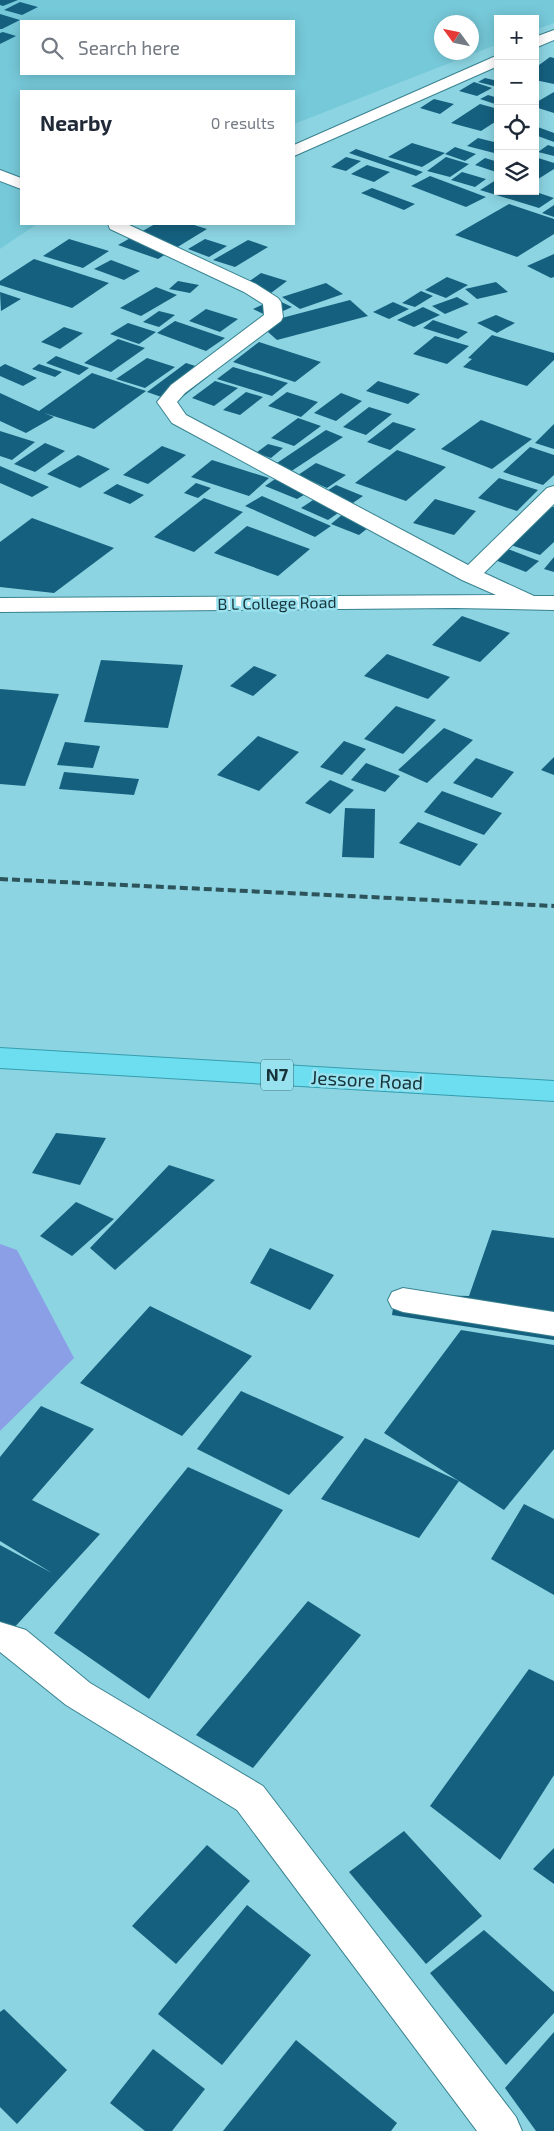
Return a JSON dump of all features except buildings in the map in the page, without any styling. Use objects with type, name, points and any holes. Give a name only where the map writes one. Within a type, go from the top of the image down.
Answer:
[{"type":"highway","name":"Jessore Road","points":[[0,1058],[554,1091]]},
{"type":"street","points":[[539,41],[554,34]]},
{"type":"street","points":[[295,151],[494,62]]},
{"type":"street","points":[[0,175],[20,184]]},
{"type":"street","points":[[115,225],[142,225]]},
{"type":"street","points":[[115,225],[250,288],[272,302],[274,317],[178,389],[166,402],[179,419],[470,575],[530,603]]},
{"type":"street","points":[[470,575],[554,492]]},
{"type":"street","name":"B L College Road","points":[[0,605],[554,603]]},
{"type":"street","points":[[403,1300],[554,1324]]},
{"type":"street","points":[[0,1637],[14,1641],[78,1694],[250,1798],[502,2131]]},
{"type":"shaded area","points":[[0,0],[554,0],[554,23],[539,29],[539,15],[494,15],[494,46],[479,51],[479,15],[434,15],[434,60],[457,60],[295,124],[295,90],[20,90],[20,225],[36,225],[0,249]]},
{"type":"shaded area","points":[[0,1244],[17,1250],[74,1358],[0,1431]]},
{"type":"railway","points":[[0,879],[554,906]]}]
